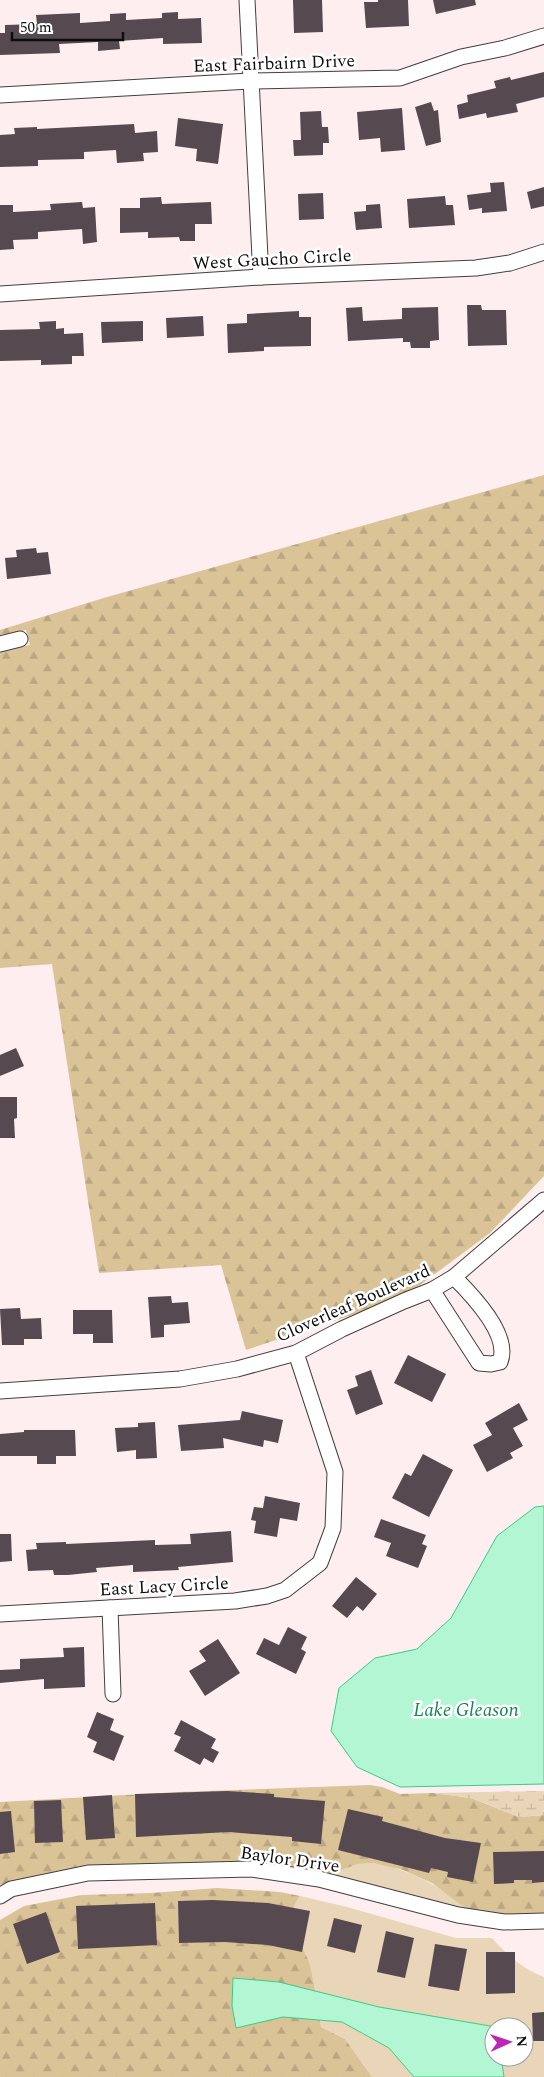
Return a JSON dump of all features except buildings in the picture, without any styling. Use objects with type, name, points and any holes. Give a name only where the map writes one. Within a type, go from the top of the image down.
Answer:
[{"type":"street","points":[[246,0],[261,277]]},
{"type":"street","name":"East Fairbairn Drive","points":[[0,95],[250,81],[400,78],[461,57],[506,48],[544,36]]},
{"type":"street","name":"West Gaucho Circle","points":[[0,294],[261,277],[476,268],[510,262],[544,252]]},
{"type":"street","points":[[0,644],[20,639]]},
{"type":"street","name":"Cloverleaf Boulevard","points":[[0,1391],[180,1379],[237,1369],[296,1353],[404,1300],[432,1290],[454,1277],[544,1200]]},
{"type":"street","points":[[432,1290],[480,1363],[491,1364],[500,1362],[504,1354],[497,1331],[470,1294],[454,1277]]},
{"type":"street","name":"East Lacy Circle","points":[[0,1614],[235,1602],[267,1596],[285,1590],[320,1563],[333,1528],[335,1472],[296,1353]]},
{"type":"street","points":[[110,1608],[113,1694]]},
{"type":"street","name":"Baylor Drive","points":[[0,1896],[11,1889],[88,1873],[251,1869],[319,1879],[458,1915],[504,1922],[544,1920]]},
{"type":"green space","points":[[544,475],[544,1176],[490,1233],[416,1288],[361,1312],[246,1350],[221,1265],[99,1273],[52,964],[0,968],[0,651],[30,645],[26,630],[0,636],[0,630],[107,597]]},
{"type":"green space","points":[[370,1785],[382,1787],[400,1794],[433,1793],[471,1798],[519,1817],[544,1815],[544,1923],[469,1911],[432,1883],[403,1870],[373,1863],[358,1864],[328,1875],[282,1877],[216,1873],[81,1880],[19,1891],[0,1902],[0,1802],[179,1792]]},
{"type":"green space","points":[[544,1791],[544,1815],[519,1817],[471,1798],[433,1793]]},
{"type":"green space","points":[[373,1863],[404,1871],[432,1884],[445,1892],[480,1923],[460,1924],[352,1893],[328,1875],[358,1864]]},
{"type":"green space","points":[[217,1888],[280,1892],[300,1896],[294,1906],[292,1923],[310,1965],[321,2027],[345,2039],[372,2077],[0,2077],[0,1920],[24,1906],[82,1895],[151,1893]]},
{"type":"green space","points":[[300,1896],[347,1907],[456,1938],[492,1938],[516,1961],[544,1977],[544,2077],[372,2077],[345,2039],[321,2027],[310,1965],[294,1931],[292,1915],[294,1906]]},
{"type":"water","name":"Lake Gleason","points":[[544,1506],[544,1784],[400,1787],[357,1767],[331,1731],[339,1688],[375,1658],[417,1649],[451,1618],[497,1536],[535,1507]]},
{"type":"water","points":[[233,1978],[279,1982],[379,2007],[484,2025],[484,2067],[502,2067],[504,2077],[414,2077],[389,2048],[342,2022],[283,2017],[236,2028],[232,2006]]}]
